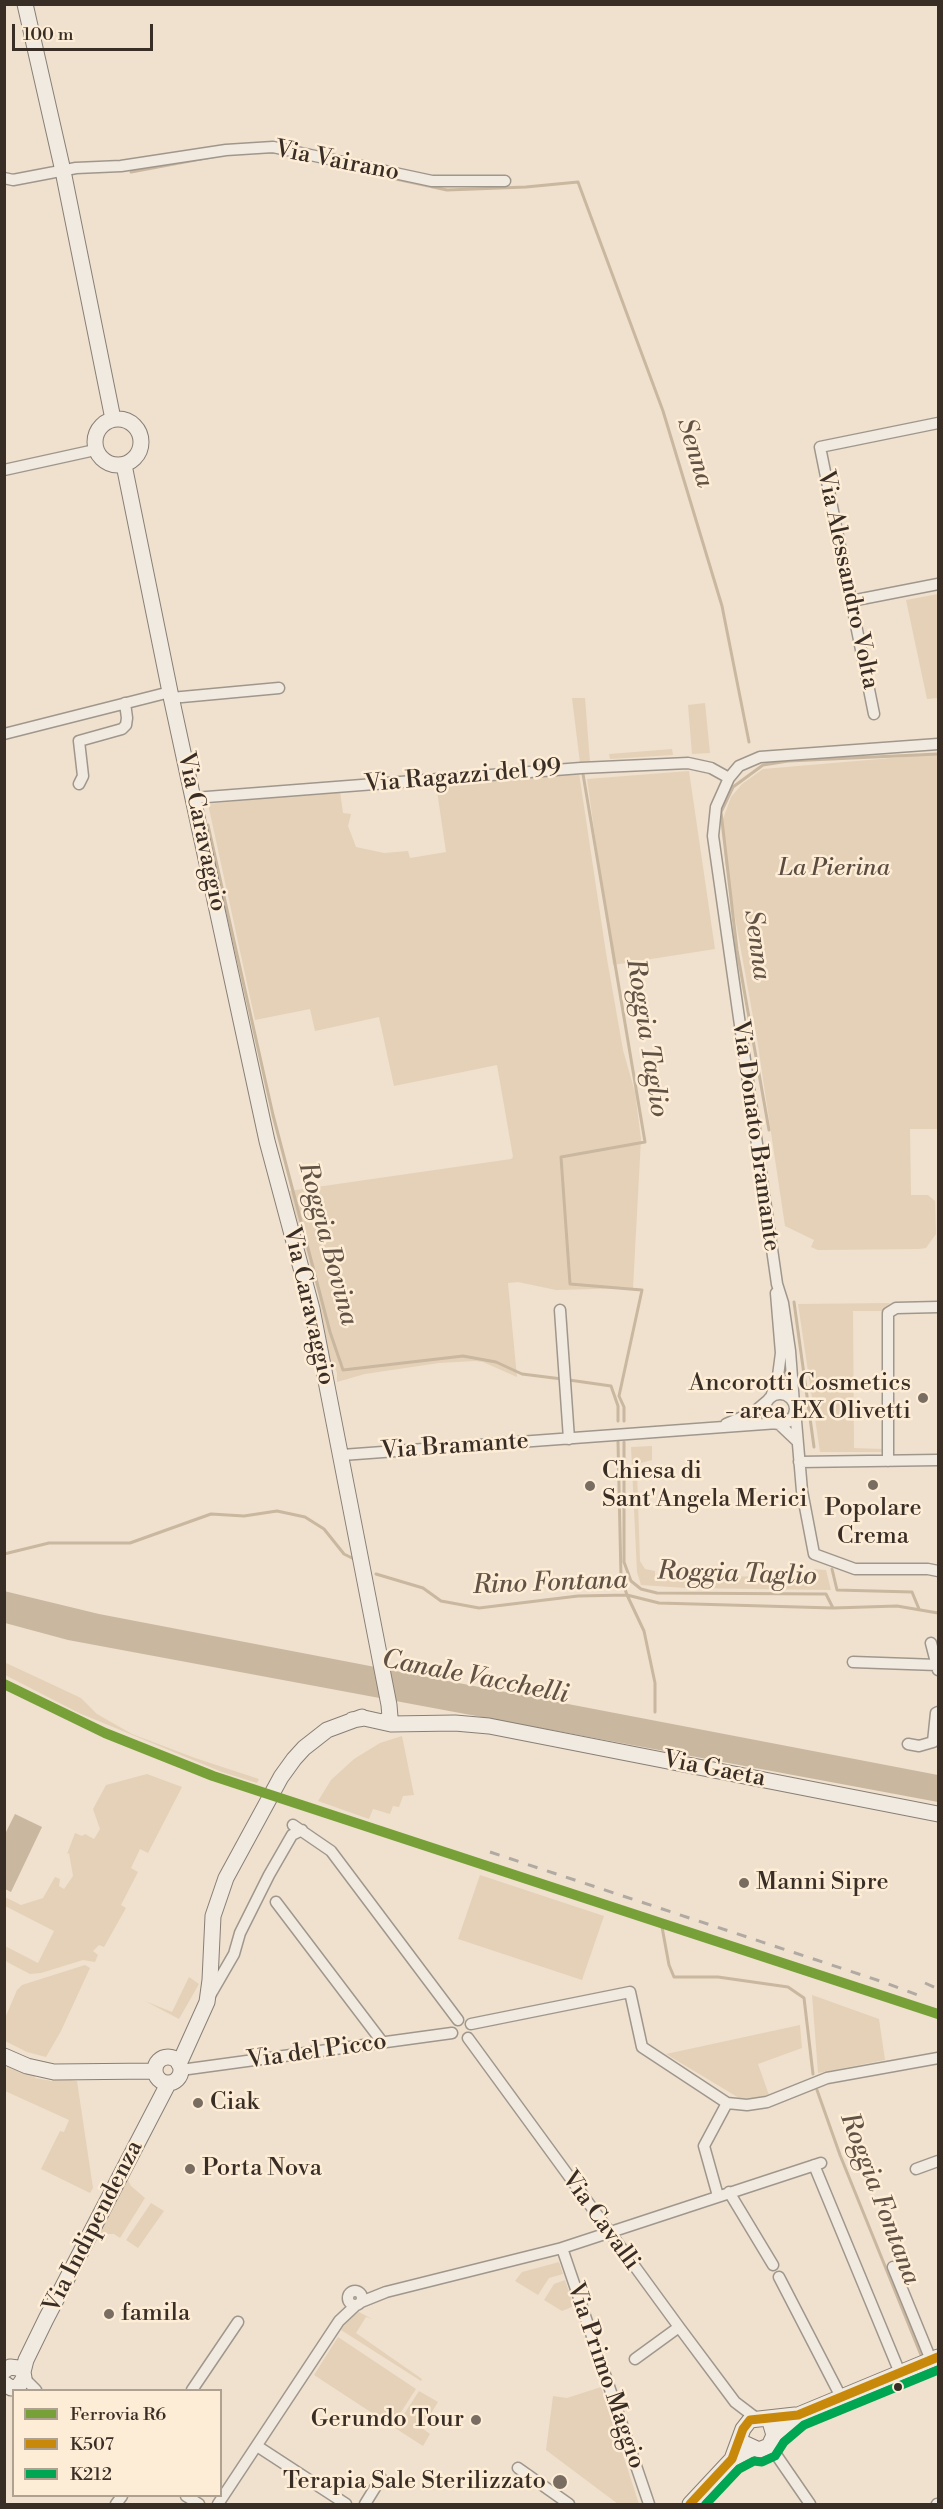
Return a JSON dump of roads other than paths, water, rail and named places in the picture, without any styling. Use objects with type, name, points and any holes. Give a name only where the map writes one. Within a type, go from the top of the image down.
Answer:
[{"type":"street","points":[[25,4],[63,171],[113,419]]},
{"type":"street","name":"Via Vairano","points":[[4,178],[13,180],[63,171],[121,166],[226,150],[273,147],[305,152],[432,181],[505,181]]},
{"type":"street","points":[[113,419],[129,422],[140,433],[141,441],[137,456],[123,465],[110,464],[95,450],[94,442],[100,427],[113,419]]},
{"type":"street","name":"Via Alessandro Volta","points":[[874,714],[820,447],[939,423]]},
{"type":"street","points":[[4,470],[95,450]]},
{"type":"street","name":"Via Caravaggio","points":[[123,465],[267,1141],[312,1309],[383,1670],[389,1714]]},
{"type":"street","points":[[852,601],[939,584]]},
{"type":"street","points":[[4,734],[124,703],[171,695],[279,688]]},
{"type":"street","points":[[79,784],[83,776],[79,741],[122,729],[126,725],[127,718],[124,703]]},
{"type":"street","name":"Via Donato Bramante","points":[[939,744],[760,757],[739,766],[729,778],[716,807],[713,836],[777,1284],[784,1312],[795,1407],[796,1441],[810,1541],[814,1554],[855,1569],[939,1571]]},
{"type":"street","name":"Via Ragazzi del 99","points":[[194,798],[594,767],[688,763],[711,768],[729,778]]},
{"type":"street","name":"Via Donato Bramante","points":[[769,1399],[778,1376],[781,1353],[776,1305],[777,1284]]},
{"type":"street","points":[[888,1461],[888,1313],[896,1308],[939,1307]]},
{"type":"street","points":[[560,1310],[569,1439]]},
{"type":"street","points":[[778,1423],[788,1421],[795,1407],[784,1395],[769,1399],[767,1415],[796,1441]]},
{"type":"street","name":"Via Bramante","points":[[712,1429],[754,1412],[769,1399]]},
{"type":"street","name":"Via Bramante","points":[[342,1455],[778,1423]]},
{"type":"street","points":[[799,1462],[939,1460]]},
{"type":"street","points":[[854,1662],[938,1668],[931,1643]]},
{"type":"street","points":[[908,1744],[928,1745],[933,1742],[939,1712]]},
{"type":"street","name":"Via Gaeta","points":[[208,1995],[213,1916],[226,1878],[281,1777],[294,1759],[315,1738],[338,1724],[352,1720],[389,1714],[447,1717],[939,1815]]},
{"type":"street","points":[[4,2056],[27,2066],[54,2072],[179,2078],[176,2064],[177,2048],[230,1961],[243,1926],[269,1875],[298,1827],[331,1851],[458,2020]]},
{"type":"street","points":[[276,1902],[383,2043]]},
{"type":"street","points":[[471,2024],[630,1992],[642,2047],[727,2103],[747,2105],[767,2102],[822,2080],[939,2058]]},
{"type":"street","points":[[464,2019],[471,2024],[472,2030],[468,2038],[459,2039],[452,2033],[452,2027],[458,2020],[464,2019]]},
{"type":"street","name":"Via del Picco","points":[[176,2064],[383,2043],[452,2033]]},
{"type":"street","name":"Via Cavalli","points":[[468,2038],[735,2402],[759,2418]]},
{"type":"street","points":[[160,2078],[156,2063],[176,2064]]},
{"type":"street","name":"Via Indipendenza","points":[[13,2379],[160,2078]]},
{"type":"street","points":[[727,2103],[704,2146],[724,2194],[773,2265]]},
{"type":"street","points":[[916,2169],[939,2161]]},
{"type":"street","points":[[218,2505],[339,2321],[356,2299],[562,2248],[817,2164],[900,2373]]},
{"type":"street","name":"Via Primo Maggio","points":[[562,2248],[649,2505]]},
{"type":"street","points":[[690,2505],[732,2459],[750,2420],[798,2415],[935,2359],[893,2267]]},
{"type":"street","points":[[779,2277],[841,2397]]},
{"type":"street","points":[[193,2389],[238,2322]]},
{"type":"street","points":[[635,2359],[679,2327]]},
{"type":"street","points":[[13,2379],[32,2389]]},
{"type":"street","name":"Via Cavalli","points":[[735,2402],[743,2432]]},
{"type":"street","points":[[732,2459],[752,2449],[764,2449],[798,2415]]},
{"type":"street","points":[[759,2418],[769,2422],[777,2456],[810,2505]]},
{"type":"street","points":[[743,2432],[748,2446],[752,2449]]},
{"type":"street","points":[[257,2446],[346,2505]]},
{"type":"street","points":[[518,2468],[569,2505]]},
{"type":"street","points":[[365,2505],[381,2478]]},
{"type":"waterway","points":[[266,152],[280,153]]},
{"type":"waterway","points":[[131,172],[217,156]]},
{"type":"waterway","name":"Senna","points":[[354,170],[447,190],[526,187],[578,182],[663,411],[722,606],[749,742]]},
{"type":"waterway","name":"Senna","points":[[769,1130],[737,950],[721,812],[733,787],[763,765],[788,761],[938,754]]},
{"type":"waterway","name":"Roggia Taglio","points":[[583,774],[645,1142],[561,1157],[570,1284],[642,1290],[619,1396],[624,1407],[624,1421]]},
{"type":"waterway","name":"Roggia Bovina","points":[[208,825],[273,1115],[330,1332],[343,1370],[463,1356],[496,1362],[522,1374],[562,1379]]},
{"type":"waterway","name":"Senna","points":[[794,1302],[814,1447]]},
{"type":"waterway","name":"Roggia Bovina","points":[[569,1380],[611,1386],[618,1406],[618,1421]]},
{"type":"waterway","name":"Roggia Bovina","points":[[618,1442],[621,1577],[644,1631],[655,1683],[655,1712]]},
{"type":"waterway","name":"Roggia Taglio","points":[[624,1442],[624,1562],[631,1581],[641,1589],[657,1593],[826,1594],[833,1608]]},
{"type":"waterway","name":"Rino Fontana","points":[[4,1554],[49,1543],[130,1543],[211,1514],[244,1516],[277,1511],[305,1517],[324,1529],[344,1554],[352,1558]]},
{"type":"waterway","name":"Senna","points":[[832,1569],[837,1590],[912,1592],[919,1609]]},
{"type":"waterway","name":"Rino Fontana","points":[[376,1574],[423,1588],[441,1601],[479,1608],[578,1596],[627,1595],[659,1603],[833,1608],[897,1606],[938,1613]]},
{"type":"waterway","name":"Roggia Fontana","points":[[662,1927],[669,1965],[674,1977],[718,1977],[788,1987],[804,1998],[813,2074]]},
{"type":"waterway","name":"Roggia Fontana","points":[[817,2090],[840,2155],[921,2355]]},
{"type":"railway","points":[[490,1852],[923,1997]]},
{"type":"railway","points":[[925,1983],[938,1989]]},
{"type":"rail line","name":"R6","points":[[4,1684],[105,1733],[213,1776],[938,2014]]},
{"type":"place","name":"Ancorotti Cosmetics - area EX Olivetti","points":[[923,1398]]},
{"type":"place","name":"Popolare Crema","points":[[873,1485]]},
{"type":"place","name":"Chiesa di Sant'Angela Merici","points":[[590,1486]]},
{"type":"place","name":"Manni Sipre","points":[[744,1883]]},
{"type":"place","name":"Ciak","points":[[198,2103]]},
{"type":"place","name":"Porta Nova","points":[[190,2169]]},
{"type":"place","name":"famila","points":[[109,2314]]},
{"type":"place","name":"Gerundo Tour","points":[[476,2420]]},
{"type":"place","name":"Terapia Sale Sterilizzato","points":[[560,2482]]},
{"type":"park label","name":"La Pierina","points":[[834,869]]},
{"type":"water label","name":"Canale Vacchelli","points":[[475,1678]]}]
